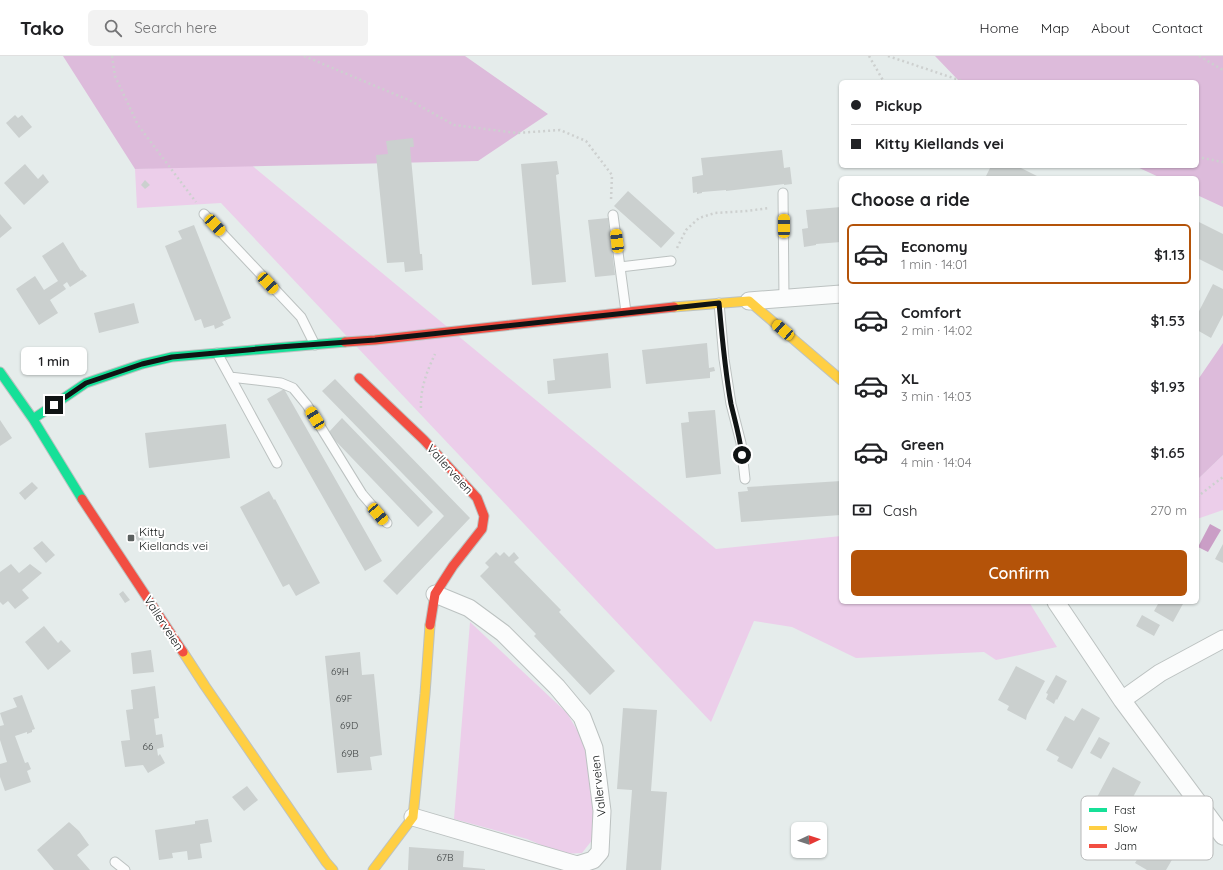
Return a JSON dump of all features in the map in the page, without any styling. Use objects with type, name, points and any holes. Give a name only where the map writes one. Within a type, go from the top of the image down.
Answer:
[{"type":"street","points":[[33,419],[86,383],[119,370],[172,357],[447,332],[719,303],[839,294]]},
{"type":"street","points":[[749,301],[839,378]]},
{"type":"street","name":"Vallerveien","points":[[0,372],[33,419],[95,520],[168,627],[205,686],[333,870]]},
{"type":"street","name":"Vallerveien","points":[[359,378],[424,440],[477,498],[484,516],[482,530],[453,566],[435,594],[430,618],[425,694],[413,817],[577,865],[593,860],[600,852],[602,811],[594,748],[582,717],[557,687],[503,632],[469,608],[435,594]]},
{"type":"street","points":[[1057,604],[1122,700],[1193,796]]},
{"type":"street","points":[[1122,700],[1160,673],[1223,639]]},
{"type":"street","points":[[373,870],[413,817]]},
{"type":"street","points":[[1213,823],[1223,836]]},
{"type":"lane","points":[[783,193],[784,298]]},
{"type":"lane","points":[[204,214],[301,317],[316,344]]},
{"type":"lane","points":[[613,215],[626,312]]},
{"type":"lane","points":[[620,267],[671,261]]},
{"type":"lane","points":[[719,303],[724,359],[731,404],[741,443],[745,479]]},
{"type":"lane","points":[[218,353],[277,463]]},
{"type":"lane","points":[[230,377],[281,383],[293,388],[307,405],[362,494],[386,523]]},
{"type":"lane","points":[[115,862],[125,870]]},
{"type":"path","points":[[112,56],[115,76],[138,125],[204,214]]},
{"type":"path","points":[[304,56],[411,101],[454,125],[517,133],[560,130],[586,141],[612,175],[611,201],[613,215]]},
{"type":"path","points":[[869,56],[883,80]]},
{"type":"path","points":[[888,56],[959,80]]},
{"type":"path","points":[[1199,56],[1223,70]]},
{"type":"path","points":[[1199,157],[1223,162]]},
{"type":"path","points":[[671,261],[686,230],[699,218],[715,213],[770,208],[784,211]]},
{"type":"path","points":[[424,440],[421,398],[426,372],[447,332]]},
{"type":"path","points":[[1199,495],[1223,477]]},
{"type":"shaded area","points":[[63,56],[465,56],[548,114],[478,161],[135,169]]},
{"type":"shaded area","points":[[935,56],[1223,56],[1223,207],[1199,196],[1199,176],[1157,176],[1139,168],[1199,168],[1199,80],[958,80]]},
{"type":"shaded area","points":[[249,163],[716,549],[839,536],[839,604],[1030,604],[1057,647],[996,660],[984,652],[856,658],[792,627],[754,621],[711,722],[221,203],[137,208],[135,169]]},
{"type":"shaded area","points":[[1223,343],[1223,455],[1199,478],[1199,378]]},
{"type":"shaded area","points":[[1223,455],[1223,510],[1199,518],[1199,478]]},
{"type":"shaded area","points":[[1210,524],[1221,530],[1208,552],[1199,548]]},
{"type":"shaded area","points":[[470,622],[567,713],[584,742],[594,797],[593,839],[582,853],[563,854],[527,839],[454,819]]},
{"type":"building","points":[[15,115],[18,118],[22,115],[32,127],[19,138],[6,123]]},
{"type":"building","points":[[413,138],[414,147],[410,147],[420,254],[422,254],[423,270],[405,272],[404,262],[387,263],[376,155],[388,154],[386,141]]},
{"type":"building","points":[[782,150],[784,168],[790,167],[792,184],[702,192],[697,194],[697,192],[693,193],[692,177],[703,175],[701,158]]},
{"type":"building","points":[[557,161],[559,174],[556,175],[566,282],[532,285],[521,164]]},
{"type":"building","points":[[25,164],[38,179],[43,174],[49,182],[24,205],[4,183]]},
{"type":"building","points":[[990,168],[1021,168],[1037,176],[986,176]]},
{"type":"building","points":[[145,180],[150,185],[145,189],[141,185]]},
{"type":"building","points":[[628,191],[675,233],[661,248],[614,206]]},
{"type":"building","points":[[839,207],[839,242],[816,244],[804,247],[802,229],[808,228],[806,210]]},
{"type":"building","points":[[0,214],[12,228],[0,238]]},
{"type":"building","points":[[608,218],[615,275],[595,277],[588,220]]},
{"type":"building","points":[[1199,222],[1223,234],[1223,271],[1199,259]]},
{"type":"building","points":[[194,225],[231,318],[222,322],[224,325],[215,329],[214,325],[204,328],[201,319],[195,321],[165,246],[182,239],[178,231]]},
{"type":"building","points":[[63,242],[81,271],[82,270],[87,276],[70,287],[67,282],[63,285],[66,289],[50,300],[58,313],[39,325],[16,289],[35,276],[44,290],[58,281],[42,256]]},
{"type":"building","points":[[1213,284],[1223,289],[1223,315],[1211,338],[1199,331],[1199,311]]},
{"type":"building","points":[[134,303],[139,323],[99,333],[94,313]]},
{"type":"building","points":[[707,343],[709,368],[714,367],[715,371],[710,372],[710,378],[646,384],[642,350]]},
{"type":"building","points":[[608,353],[611,388],[548,394],[547,381],[555,380],[553,359]]},
{"type":"building","points":[[335,379],[470,518],[397,595],[383,581],[444,516],[322,391]]},
{"type":"building","points":[[284,389],[382,561],[365,571],[267,399]]},
{"type":"building","points":[[715,410],[721,474],[686,478],[681,423],[689,422],[688,412]]},
{"type":"building","points":[[342,418],[433,512],[418,527],[328,433]]},
{"type":"building","points":[[0,420],[12,438],[0,446]]},
{"type":"building","points":[[226,424],[230,458],[149,468],[145,433]]},
{"type":"building","points":[[839,481],[839,515],[741,522],[738,492],[748,491],[747,487]]},
{"type":"building","points":[[32,482],[38,488],[25,500],[19,493]]},
{"type":"building","points":[[269,491],[274,500],[275,499],[320,583],[296,596],[289,584],[283,587],[240,507]]},
{"type":"building","points":[[138,531],[144,540],[139,543],[133,534]]},
{"type":"building","points":[[42,541],[55,555],[46,563],[33,548]]},
{"type":"building","points":[[1223,544],[1223,563],[1215,559]]},
{"type":"building","points":[[496,552],[500,556],[504,552],[509,557],[514,552],[519,558],[514,562],[561,610],[559,612],[615,671],[590,695],[534,636],[536,634],[480,576],[489,567],[485,563]]},
{"type":"building","points":[[11,564],[19,573],[30,564],[42,573],[22,590],[29,598],[15,609],[8,601],[3,605],[0,602],[0,572]]},
{"type":"building","points":[[123,591],[130,600],[125,603],[119,594]]},
{"type":"building","points":[[1158,604],[1183,604],[1173,622],[1154,611]]},
{"type":"building","points":[[1142,615],[1160,625],[1154,636],[1136,626]]},
{"type":"building","points":[[44,626],[58,643],[61,640],[71,651],[48,670],[25,642]]},
{"type":"building","points":[[151,650],[154,672],[133,674],[131,653]]},
{"type":"building","points":[[360,652],[362,675],[374,674],[382,755],[370,757],[372,770],[337,773],[325,656]]},
{"type":"building","points":[[1016,666],[1045,681],[1027,715],[1026,720],[1007,710],[1009,706],[998,700]]},
{"type":"building","points":[[1056,675],[1067,681],[1054,704],[1046,699],[1048,694],[1046,693]]},
{"type":"building","points":[[155,686],[159,718],[154,719],[156,735],[162,734],[164,747],[157,749],[158,756],[160,754],[165,763],[148,773],[143,765],[125,767],[121,741],[130,740],[126,710],[133,709],[131,690]]},
{"type":"building","points":[[22,695],[35,729],[27,734],[27,732],[15,736],[25,763],[28,762],[31,769],[27,771],[31,782],[5,791],[0,777],[0,764],[7,762],[0,740],[0,726],[4,725],[0,713],[17,707],[13,698]]},
{"type":"building","points":[[623,708],[657,710],[651,791],[667,792],[661,870],[626,870],[632,790],[617,789]]},
{"type":"building","points":[[1082,708],[1100,718],[1072,769],[1057,761],[1059,757],[1046,750],[1065,716],[1074,721]]},
{"type":"building","points":[[1099,737],[1110,743],[1101,759],[1090,753]]},
{"type":"building","points":[[1113,767],[1141,782],[1134,796],[1098,796]]},
{"type":"building","points":[[247,786],[258,800],[244,811],[232,797]]},
{"type":"building","points":[[208,819],[212,842],[200,844],[202,858],[188,860],[187,851],[172,853],[173,858],[159,860],[155,830],[195,824],[195,821]]},
{"type":"building","points":[[69,822],[79,831],[89,845],[77,855],[90,870],[54,870],[37,850]]},
{"type":"building","points":[[409,847],[464,851],[463,867],[485,870],[408,870]]},
{"type":"building","points":[[1137,860],[1172,860],[1166,870],[1147,870],[1135,863]]},
{"type":"traffic: fast","points":[[33,419],[86,383],[142,364],[172,357],[345,342]]},
{"type":"traffic: fast","points":[[0,372],[33,419],[82,499]]},
{"type":"traffic: slow","points":[[674,307],[749,301],[839,378]]},
{"type":"traffic: slow","points":[[373,870],[413,817],[430,625]]},
{"type":"traffic: slow","points":[[183,652],[326,862],[333,870]]},
{"type":"traffic: jam","points":[[345,342],[674,307]]},
{"type":"traffic: jam","points":[[359,378],[424,440],[477,498],[484,516],[482,529],[453,566],[435,594],[430,625]]},
{"type":"traffic: jam","points":[[82,499],[183,652]]},
{"type":"place","name":"Kitty Kiellands vei","points":[[131,538]]},
{"type":"route","points":[[54,405],[86,383],[119,370],[172,357],[375,340],[719,303],[724,359],[731,404],[741,443],[742,455]]}]
